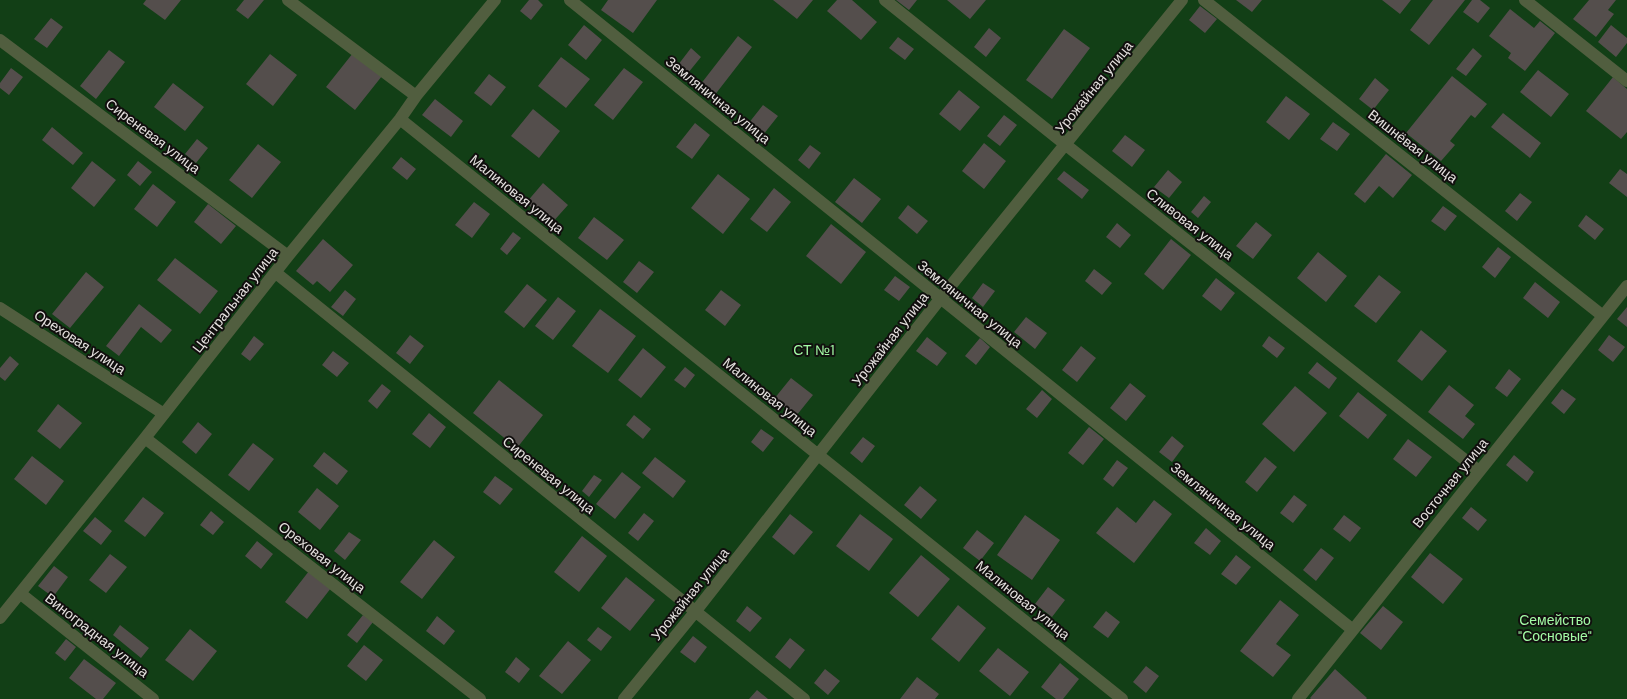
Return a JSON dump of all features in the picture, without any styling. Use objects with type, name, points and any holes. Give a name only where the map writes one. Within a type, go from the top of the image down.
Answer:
[{"type":"street","points":[[288,0],[416,96]]},
{"type":"street","name":"Центральная улица","points":[[2,613],[21,594],[288,256],[495,0]]},
{"type":"street","name":"Земляничная улица","points":[[570,0],[1353,630]]},
{"type":"street","name":"Сливовая улица","points":[[885,0],[1479,471]]},
{"type":"street","name":"Урожайная улица","points":[[624,699],[695,612],[940,299],[1182,0]]},
{"type":"street","name":"Вишнёвая улица","points":[[1204,0],[1603,316]]},
{"type":"street","points":[[1524,0],[1627,81]]},
{"type":"street","name":"Сиреневая улица","points":[[0,40],[288,256]]},
{"type":"street","name":"Малиновая улица","points":[[400,119],[1122,699]]},
{"type":"street","name":"Сиреневая улица","points":[[276,273],[804,699]]},
{"type":"street","name":"Восточная улица","points":[[1298,699],[1627,286]]},
{"type":"street","name":"Ореховая улица","points":[[0,308],[164,414]]},
{"type":"street","name":"Ореховая улица","points":[[145,438],[480,699]]},
{"type":"street","name":"Виноградная улица","points":[[21,594],[153,699]]},
{"type":"green space","name":"СТ №1","points":[[0,0],[1627,0],[1627,699],[0,699]]},
{"type":"building","points":[[146,0],[181,0],[165,20],[143,4]]},
{"type":"building","points":[[244,0],[264,0],[248,19],[236,10]]},
{"type":"building","points":[[529,0],[538,0],[543,5],[531,20],[520,11]]},
{"type":"building","points":[[608,0],[657,0],[633,33],[601,10]]},
{"type":"building","points":[[773,0],[813,0],[797,19]]},
{"type":"building","points":[[837,0],[852,0],[877,22],[861,40],[827,11]]},
{"type":"building","points":[[896,0],[917,0],[909,10]]},
{"type":"building","points":[[947,0],[986,0],[970,19]]},
{"type":"building","points":[[1236,0],[1262,0],[1252,12]]},
{"type":"building","points":[[1382,0],[1411,0],[1400,14]]},
{"type":"building","points":[[1433,0],[1465,0],[1429,45],[1410,30]]},
{"type":"building","points":[[1472,0],[1480,0],[1490,8],[1478,23],[1463,12]]},
{"type":"building","points":[[1589,0],[1616,0],[1608,10],[1614,14],[1596,37],[1573,19]]},
{"type":"building","points":[[1200,6],[1217,19],[1205,33],[1189,20]]},
{"type":"building","points":[[1510,9],[1534,28],[1540,21],[1555,33],[1525,71],[1508,58],[1511,53],[1489,36]]},
{"type":"building","points":[[51,18],[63,27],[47,48],[34,39]]},
{"type":"building","points":[[584,25],[602,40],[586,60],[568,45]]},
{"type":"building","points":[[1611,25],[1627,38],[1627,43],[1616,57],[1598,42]]},
{"type":"building","points":[[989,28],[1001,38],[986,57],[974,47]]},
{"type":"building","points":[[1064,29],[1090,48],[1052,99],[1026,80]]},
{"type":"building","points":[[738,36],[752,47],[714,96],[700,85]]},
{"type":"building","points":[[898,37],[914,49],[905,60],[889,48]]},
{"type":"building","points":[[691,48],[701,57],[688,73],[678,65]]},
{"type":"building","points":[[1473,48],[1482,56],[1466,76],[1456,69]]},
{"type":"building","points":[[109,50],[125,62],[96,99],[80,86]]},
{"type":"building","points":[[353,53],[382,76],[355,110],[326,87]]},
{"type":"building","points":[[270,54],[297,75],[273,106],[246,84]]},
{"type":"building","points":[[561,57],[590,79],[566,108],[538,86]]},
{"type":"building","points":[[11,68],[23,77],[9,95],[0,88],[0,83]]},
{"type":"building","points":[[624,68],[643,82],[613,120],[594,105]]},
{"type":"building","points":[[1538,70],[1569,94],[1551,117],[1520,92]]},
{"type":"building","points":[[489,74],[506,87],[491,106],[474,93]]},
{"type":"building","points":[[1452,76],[1487,104],[1475,118],[1471,115],[1450,141],[1455,145],[1441,161],[1406,133]]},
{"type":"building","points":[[1613,77],[1627,89],[1627,132],[1621,139],[1586,111]]},
{"type":"building","points":[[1375,78],[1389,90],[1373,110],[1359,99]]},
{"type":"building","points":[[173,83],[204,107],[185,131],[154,107]]},
{"type":"building","points":[[959,90],[980,107],[960,131],[939,114]]},
{"type":"building","points":[[1286,96],[1310,114],[1289,140],[1266,122]]},
{"type":"building","points":[[435,99],[463,121],[451,137],[422,115]]},
{"type":"building","points":[[763,105],[778,116],[763,135],[748,124]]},
{"type":"building","points":[[533,109],[560,131],[539,158],[511,136]]},
{"type":"building","points":[[1503,113],[1541,143],[1530,158],[1491,127]]},
{"type":"building","points":[[1004,115],[1017,125],[1000,146],[987,136]]},
{"type":"building","points":[[1333,122],[1350,134],[1337,151],[1320,139]]},
{"type":"building","points":[[695,123],[710,135],[692,159],[676,147]]},
{"type":"building","points":[[52,127],[83,153],[73,165],[42,140]]},
{"type":"building","points":[[1125,135],[1145,150],[1132,167],[1112,151]]},
{"type":"building","points":[[197,139],[208,148],[196,163],[185,154]]},
{"type":"building","points":[[984,143],[1006,161],[984,189],[962,171]]},
{"type":"building","points":[[258,144],[281,162],[252,198],[229,180]]},
{"type":"building","points":[[810,145],[821,153],[809,169],[798,160]]},
{"type":"building","points":[[1386,154],[1412,175],[1393,198],[1379,186],[1365,203],[1354,194]]},
{"type":"building","points":[[401,157],[416,169],[407,180],[392,168]]},
{"type":"building","points":[[92,161],[116,180],[94,207],[71,188]]},
{"type":"building","points":[[138,161],[152,172],[140,186],[127,175]]},
{"type":"building","points":[[1620,169],[1627,174],[1627,197],[1609,183]]},
{"type":"building","points":[[1168,170],[1182,182],[1169,198],[1154,187]]},
{"type":"building","points":[[1064,171],[1089,190],[1082,199],[1057,179]]},
{"type":"building","points":[[718,174],[750,199],[723,234],[691,208]]},
{"type":"building","points":[[854,178],[881,199],[862,223],[835,202]]},
{"type":"building","points":[[543,183],[568,205],[551,224],[526,203]]},
{"type":"building","points":[[153,184],[176,202],[157,227],[134,209]]},
{"type":"building","points":[[774,188],[791,202],[767,232],[750,219]]},
{"type":"building","points":[[1520,193],[1532,202],[1517,221],[1505,211]]},
{"type":"building","points":[[1204,196],[1211,202],[1198,218],[1191,212]]},
{"type":"building","points":[[474,202],[490,214],[472,238],[455,225]]},
{"type":"building","points":[[208,204],[236,226],[221,244],[194,222]]},
{"type":"building","points":[[908,205],[928,221],[917,234],[898,218]]},
{"type":"building","points":[[1443,206],[1457,216],[1445,231],[1431,221]]},
{"type":"building","points":[[1586,215],[1604,229],[1595,240],[1578,226]]},
{"type":"building","points":[[594,217],[624,240],[607,260],[578,238]]},
{"type":"building","points":[[1256,222],[1272,235],[1253,259],[1236,246]]},
{"type":"building","points":[[1117,223],[1131,235],[1120,248],[1106,237]]},
{"type":"building","points":[[831,224],[866,252],[841,284],[806,256]]},
{"type":"building","points":[[513,232],[521,238],[507,255],[500,249]]},
{"type":"building","points":[[323,239],[353,265],[330,292],[317,281],[313,285],[296,271]]},
{"type":"building","points":[[1171,239],[1191,255],[1163,290],[1144,274]]},
{"type":"building","points":[[1498,247],[1511,257],[1495,278],[1482,267]]},
{"type":"building","points":[[1318,252],[1347,276],[1326,302],[1297,278]]},
{"type":"building","points":[[175,258],[218,291],[200,314],[157,280]]},
{"type":"building","points":[[639,261],[654,272],[637,293],[623,282]]},
{"type":"building","points":[[1094,269],[1112,283],[1102,295],[1085,281]]},
{"type":"building","points":[[86,272],[104,287],[70,328],[52,314]]},
{"type":"building","points":[[1379,275],[1401,292],[1376,323],[1354,306]]},
{"type":"building","points":[[895,276],[910,287],[899,301],[884,290]]},
{"type":"building","points":[[1216,278],[1235,293],[1221,311],[1202,296]]},
{"type":"building","points":[[1535,282],[1560,302],[1548,318],[1523,298]]},
{"type":"building","points":[[983,283],[995,291],[983,307],[972,298]]},
{"type":"building","points":[[527,284],[547,300],[524,328],[504,312]]},
{"type":"building","points":[[345,290],[356,299],[343,316],[331,307]]},
{"type":"building","points":[[721,290],[741,305],[725,326],[705,310]]},
{"type":"building","points":[[558,297],[576,311],[553,340],[535,326]]},
{"type":"building","points":[[139,304],[172,330],[161,343],[141,327],[119,356],[106,346]]},
{"type":"building","points":[[1627,307],[1627,327],[1617,319]]},
{"type":"building","points":[[600,309],[636,336],[608,373],[572,346]]},
{"type":"building","points":[[1026,317],[1047,333],[1035,349],[1014,332]]},
{"type":"building","points":[[1421,330],[1447,351],[1422,381],[1397,361]]},
{"type":"building","points":[[410,335],[424,346],[410,364],[396,353]]},
{"type":"building","points":[[1609,335],[1625,347],[1613,362],[1598,350]]},
{"type":"building","points":[[254,336],[264,344],[250,361],[241,354]]},
{"type":"building","points":[[1269,336],[1285,348],[1277,358],[1262,346]]},
{"type":"building","points":[[927,337],[947,353],[937,366],[916,351]]},
{"type":"building","points":[[980,338],[990,347],[976,365],[965,356]]},
{"type":"building","points":[[1081,346],[1096,358],[1077,382],[1062,370]]},
{"type":"building","points":[[643,348],[666,367],[641,398],[618,380]]},
{"type":"building","points":[[333,351],[349,363],[337,377],[322,365]]},
{"type":"building","points":[[10,356],[19,364],[5,381],[0,377],[0,368]]},
{"type":"building","points":[[1317,362],[1337,378],[1329,389],[1308,373]]},
{"type":"building","points":[[685,367],[695,375],[685,388],[674,380]]},
{"type":"building","points":[[1509,369],[1521,379],[1507,397],[1495,388]]},
{"type":"building","points":[[791,378],[813,395],[796,416],[774,399]]},
{"type":"building","points":[[499,380],[543,415],[517,448],[473,413]]},
{"type":"building","points":[[1130,383],[1146,396],[1126,421],[1110,408]]},
{"type":"building","points":[[382,384],[391,391],[377,409],[368,401]]},
{"type":"building","points":[[1449,385],[1474,405],[1465,416],[1475,424],[1463,439],[1428,412]]},
{"type":"building","points":[[1295,386],[1327,413],[1294,452],[1262,424]]},
{"type":"building","points":[[1562,389],[1576,399],[1564,414],[1551,403]]},
{"type":"building","points":[[1042,390],[1052,399],[1037,418],[1026,409]]},
{"type":"building","points":[[1358,392],[1387,415],[1368,439],[1339,416]]},
{"type":"building","points":[[58,404],[82,423],[60,449],[37,431]]},
{"type":"building","points":[[429,413],[446,427],[430,448],[412,434]]},
{"type":"building","points":[[634,415],[651,429],[643,439],[626,425]]},
{"type":"building","points":[[198,422],[212,434],[196,454],[182,442]]},
{"type":"building","points":[[1089,427],[1104,439],[1083,465],[1068,453]]},
{"type":"building","points":[[761,429],[774,438],[763,452],[751,442]]},
{"type":"building","points":[[1172,436],[1184,446],[1172,462],[1159,452]]},
{"type":"building","points":[[863,437],[875,446],[862,463],[850,453]]},
{"type":"building","points":[[1408,439],[1432,457],[1416,477],[1393,459]]},
{"type":"building","points":[[253,443],[274,459],[249,491],[228,475]]},
{"type":"building","points":[[324,452],[348,471],[337,485],[313,466]]},
{"type":"building","points":[[1514,455],[1534,472],[1527,482],[1506,465]]},
{"type":"building","points":[[32,456],[64,481],[46,505],[14,479]]},
{"type":"building","points":[[655,457],[686,481],[673,498],[642,473]]},
{"type":"building","points":[[1265,457],[1277,467],[1257,492],[1245,482]]},
{"type":"building","points":[[1117,460],[1128,468],[1113,487],[1103,479]]},
{"type":"building","points":[[622,472],[641,487],[615,519],[596,504]]},
{"type":"building","points":[[594,475],[602,480],[589,497],[582,491]]},
{"type":"building","points":[[495,476],[513,489],[500,505],[483,492]]},
{"type":"building","points":[[920,486],[937,500],[921,519],[904,505]]},
{"type":"building","points":[[317,488],[339,506],[320,530],[298,512]]},
{"type":"building","points":[[1294,495],[1307,505],[1293,523],[1280,513]]},
{"type":"building","points":[[143,497],[164,513],[145,537],[124,521]]},
{"type":"building","points":[[1154,500],[1172,514],[1134,563],[1096,533],[1117,507],[1136,523]]},
{"type":"building","points":[[1471,507],[1487,520],[1478,531],[1462,518]]},
{"type":"building","points":[[211,511],[224,522],[213,535],[200,525]]},
{"type":"building","points":[[644,513],[654,521],[638,541],[628,533]]},
{"type":"building","points":[[790,514],[813,532],[794,555],[772,537]]},
{"type":"building","points":[[860,514],[893,539],[869,571],[836,546]]},
{"type":"building","points":[[1025,515],[1060,540],[1032,580],[997,555]]},
{"type":"building","points":[[1344,515],[1361,528],[1350,542],[1333,529]]},
{"type":"building","points":[[95,517],[112,531],[101,545],[83,531]]},
{"type":"building","points":[[1206,528],[1221,541],[1210,555],[1194,543]]},
{"type":"building","points":[[977,530],[994,543],[980,561],[963,548]]},
{"type":"building","points":[[349,532],[361,540],[345,560],[334,551]]},
{"type":"building","points":[[582,536],[607,556],[579,592],[554,572]]},
{"type":"building","points":[[434,540],[455,557],[422,599],[400,582]]},
{"type":"building","points":[[257,541],[273,554],[261,569],[245,556]]},
{"type":"building","points":[[1321,548],[1334,558],[1316,581],[1303,570]]},
{"type":"building","points":[[1430,553],[1463,579],[1443,604],[1411,577]]},
{"type":"building","points":[[110,554],[127,567],[106,593],[89,580]]},
{"type":"building","points":[[921,555],[950,579],[918,617],[889,593]]},
{"type":"building","points":[[1236,555],[1251,567],[1236,585],[1221,574]]},
{"type":"building","points":[[54,566],[68,577],[53,597],[38,586]]},
{"type":"building","points":[[309,571],[331,588],[307,619],[285,602]]},
{"type":"building","points":[[626,577],[655,600],[630,631],[601,608]]},
{"type":"building","points":[[1048,587],[1065,600],[1052,617],[1035,604]]},
{"type":"building","points":[[1280,600],[1299,615],[1276,644],[1291,655],[1273,677],[1240,651]]},
{"type":"building","points":[[958,605],[986,628],[959,662],[931,639]]},
{"type":"building","points":[[747,606],[762,618],[750,632],[736,621]]},
{"type":"building","points":[[1383,606],[1403,622],[1381,650],[1360,633]]},
{"type":"building","points":[[1106,611],[1120,622],[1108,638],[1093,627]]},
{"type":"building","points":[[363,615],[373,622],[357,643],[347,635]]},
{"type":"building","points":[[437,616],[455,631],[444,645],[426,631]]},
{"type":"building","points":[[120,625],[149,648],[141,658],[113,635]]},
{"type":"building","points":[[598,627],[612,637],[601,651],[587,640]]},
{"type":"building","points":[[190,629],[217,651],[193,681],[165,660]]},
{"type":"building","points":[[693,636],[707,647],[695,663],[680,652]]},
{"type":"building","points":[[790,638],[805,650],[790,669],[775,657]]},
{"type":"building","points":[[66,639],[76,647],[65,661],[55,653]]},
{"type":"building","points":[[568,641],[591,660],[562,694],[539,676]]},
{"type":"building","points":[[364,645],[383,660],[366,681],[347,666]]},
{"type":"building","points":[[998,648],[1029,672],[1010,696],[979,671]]},
{"type":"building","points":[[516,657],[530,669],[519,683],[505,672]]},
{"type":"building","points":[[84,659],[116,683],[103,699],[96,699],[69,678]]},
{"type":"building","points":[[1060,663],[1079,679],[1063,699],[1056,699],[1041,687]]},
{"type":"building","points":[[1146,666],[1159,676],[1146,693],[1133,682]]},
{"type":"building","points":[[825,669],[840,681],[828,695],[814,683]]},
{"type":"building","points":[[1335,669],[1367,698],[1311,699],[1310,698]]},
{"type":"building","points":[[917,677],[939,694],[935,699],[900,699]]},
{"type":"building","points":[[757,690],[768,699],[749,699]]},
{"type":"park label","name":"Семейство \"Сосновые\"","points":[[1555,628]]}]
